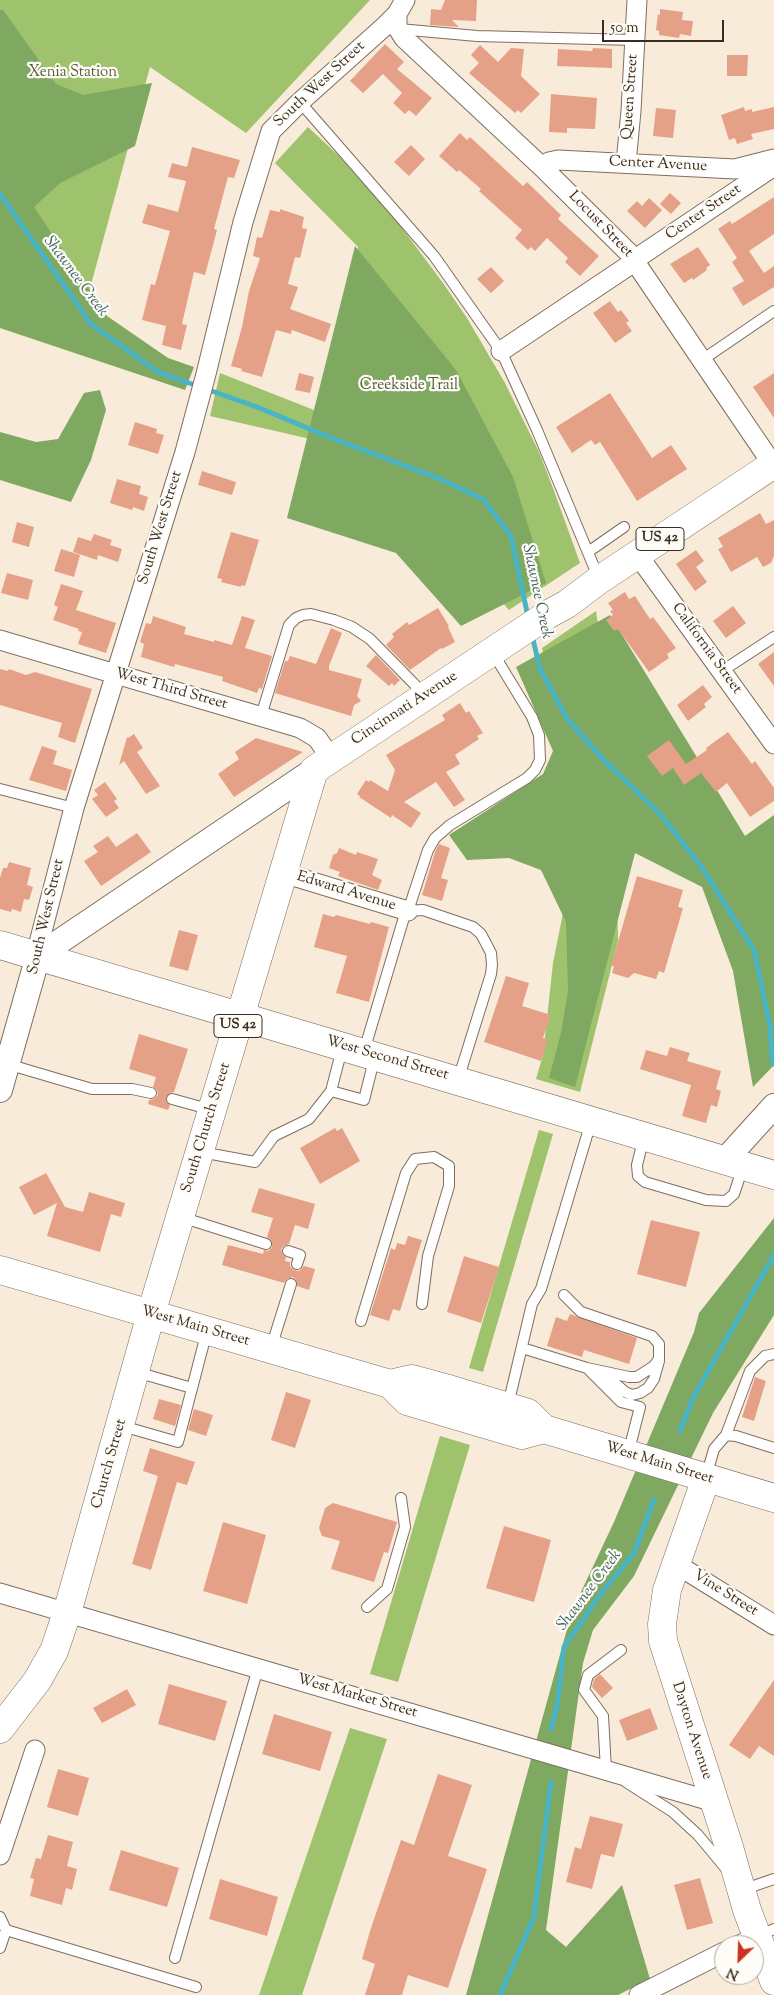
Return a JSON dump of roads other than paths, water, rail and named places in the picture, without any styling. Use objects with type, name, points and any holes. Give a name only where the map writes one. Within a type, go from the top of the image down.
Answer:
[{"type":"main road","name":"Cincinnati Avenue","points":[[322,764],[547,615],[567,604],[637,554],[774,465]]},
{"type":"main road","name":"South Church Street","points":[[151,1314],[283,873],[322,764]]},
{"type":"main road","name":"West Second Street","points":[[0,945],[774,1175]]},
{"type":"main road","name":"West Main Street","points":[[0,1270],[390,1384],[407,1401],[515,1433],[522,1435],[544,1429]]},
{"type":"main road","name":"Church Street","points":[[0,1729],[37,1681],[54,1651],[67,1613],[121,1426],[151,1314]]},
{"type":"main road","name":"West Main Street","points":[[390,1384],[412,1378],[528,1413],[544,1429],[706,1478],[773,1494]]},
{"type":"main road","name":"Dayton Avenue","points":[[706,1478],[664,1605],[664,1641],[756,1935]]},
{"type":"main road","name":"Dayton Avenue","points":[[764,1955],[774,1981]]},
{"type":"street","name":"Queen Street","points":[[626,163],[637,0]]},
{"type":"street","name":"South West Street","points":[[0,1090],[38,956],[40,939],[74,808],[199,401],[243,222],[270,131],[400,14]]},
{"type":"street","name":"Locust Street","points":[[400,14],[404,38],[623,246],[774,465]]},
{"type":"street","name":"Center Avenue","points":[[542,167],[549,162],[558,160],[735,169],[774,159]]},
{"type":"street","name":"Center Street","points":[[634,260],[774,166]]},
{"type":"street","points":[[501,351],[631,264],[634,260]]},
{"type":"street","name":"California Street","points":[[637,554],[774,744]]},
{"type":"street","name":"West Third Street","points":[[0,640],[300,728],[309,732],[321,743],[322,764]]},
{"type":"street","name":"Cincinnati Avenue","points":[[38,956],[322,764]]},
{"type":"street","name":"Edward Avenue","points":[[283,873],[408,911]]},
{"type":"street","points":[[734,1163],[773,1107]]},
{"type":"street","name":"Vine Street","points":[[676,1564],[774,1625]]},
{"type":"street","name":"West Market Street","points":[[0,1593],[714,1802]]},
{"type":"street","points":[[0,1855],[34,1750]]},
{"type":"street","points":[[639,1995],[714,1957]]},
{"type":"lane","points":[[400,14],[477,36],[634,40]]},
{"type":"lane","points":[[300,102],[434,256],[501,351],[537,430],[599,580]]},
{"type":"lane","points":[[702,360],[774,312]]},
{"type":"lane","points":[[588,552],[624,527]]},
{"type":"lane","points":[[261,716],[289,625],[296,618],[311,614],[334,620],[370,639],[425,695]]},
{"type":"lane","points":[[722,672],[774,637]]},
{"type":"lane","points":[[200,1151],[254,1162],[274,1136],[309,1119],[360,1051],[405,914],[408,911],[428,850],[435,838],[450,825],[527,778],[535,770],[540,760],[539,735],[532,717],[496,650]]},
{"type":"lane","points":[[0,789],[74,808]]},
{"type":"lane","points":[[408,911],[422,910],[473,927],[481,934],[491,953],[491,974],[458,1080]]},
{"type":"lane","points":[[331,1091],[364,1100],[360,1051]]},
{"type":"lane","points":[[7,1064],[92,1089],[132,1089],[151,1093]]},
{"type":"lane","points":[[172,1099],[213,1110]]},
{"type":"lane","points":[[507,1406],[532,1304],[540,1289],[591,1121]]},
{"type":"lane","points":[[644,1136],[637,1165],[638,1176],[644,1182],[706,1200],[726,1201],[734,1194],[734,1163]]},
{"type":"lane","points":[[361,1321],[406,1173],[415,1159],[434,1157],[449,1166],[449,1186],[428,1256],[422,1304]]},
{"type":"lane","points":[[180,1217],[266,1244]]},
{"type":"lane","points":[[288,1251],[300,1255],[297,1264]]},
{"type":"lane","points":[[271,1349],[291,1284]]},
{"type":"lane","points":[[564,1295],[581,1312],[652,1336],[659,1344],[658,1369],[648,1388],[632,1395],[625,1392],[600,1370]]},
{"type":"lane","points":[[121,1426],[178,1442],[207,1330]]},
{"type":"lane","points":[[522,1348],[587,1368],[629,1377],[637,1377],[654,1366],[659,1359]]},
{"type":"lane","points":[[706,1478],[714,1449],[726,1435],[750,1371],[765,1356],[774,1354]]},
{"type":"lane","points":[[587,1368],[621,1402],[640,1408],[627,1454]]},
{"type":"lane","points":[[136,1372],[192,1388]]},
{"type":"lane","points":[[726,1435],[736,1436],[774,1448]]},
{"type":"lane","points":[[367,1607],[386,1589],[405,1527],[402,1498]]},
{"type":"lane","points":[[621,1650],[588,1675],[584,1690],[603,1716],[606,1770],[673,1812],[698,1835],[740,1887],[774,1879]]},
{"type":"lane","points":[[175,1958],[258,1668]]},
{"type":"lane","points":[[0,1917],[6,1930],[0,1948]]},
{"type":"lane","points":[[6,1930],[196,1987]]},
{"type":"waterway","name":"Shawnee Creek","points":[[0,194],[91,324],[158,372],[257,407],[329,437],[440,479],[483,499],[511,536],[528,617]]},
{"type":"waterway","name":"Shawnee Creek","points":[[532,635],[540,669],[568,720],[604,760],[661,815],[701,866],[754,950],[770,1026],[774,1064]]},
{"type":"waterway","name":"Shawnee Creek","points":[[680,1431],[693,1398],[774,1255]]},
{"type":"waterway","name":"Shawnee Creek","points":[[551,1729],[557,1707],[564,1647],[602,1592],[634,1553],[654,1500]]},
{"type":"waterway","name":"Shawnee Creek","points":[[500,1995],[534,1917],[551,1782]]},
{"type":"park label","name":"Xenia Station","points":[[73,73]]},
{"type":"park label","name":"Creekside Trail","points":[[409,386]]}]
